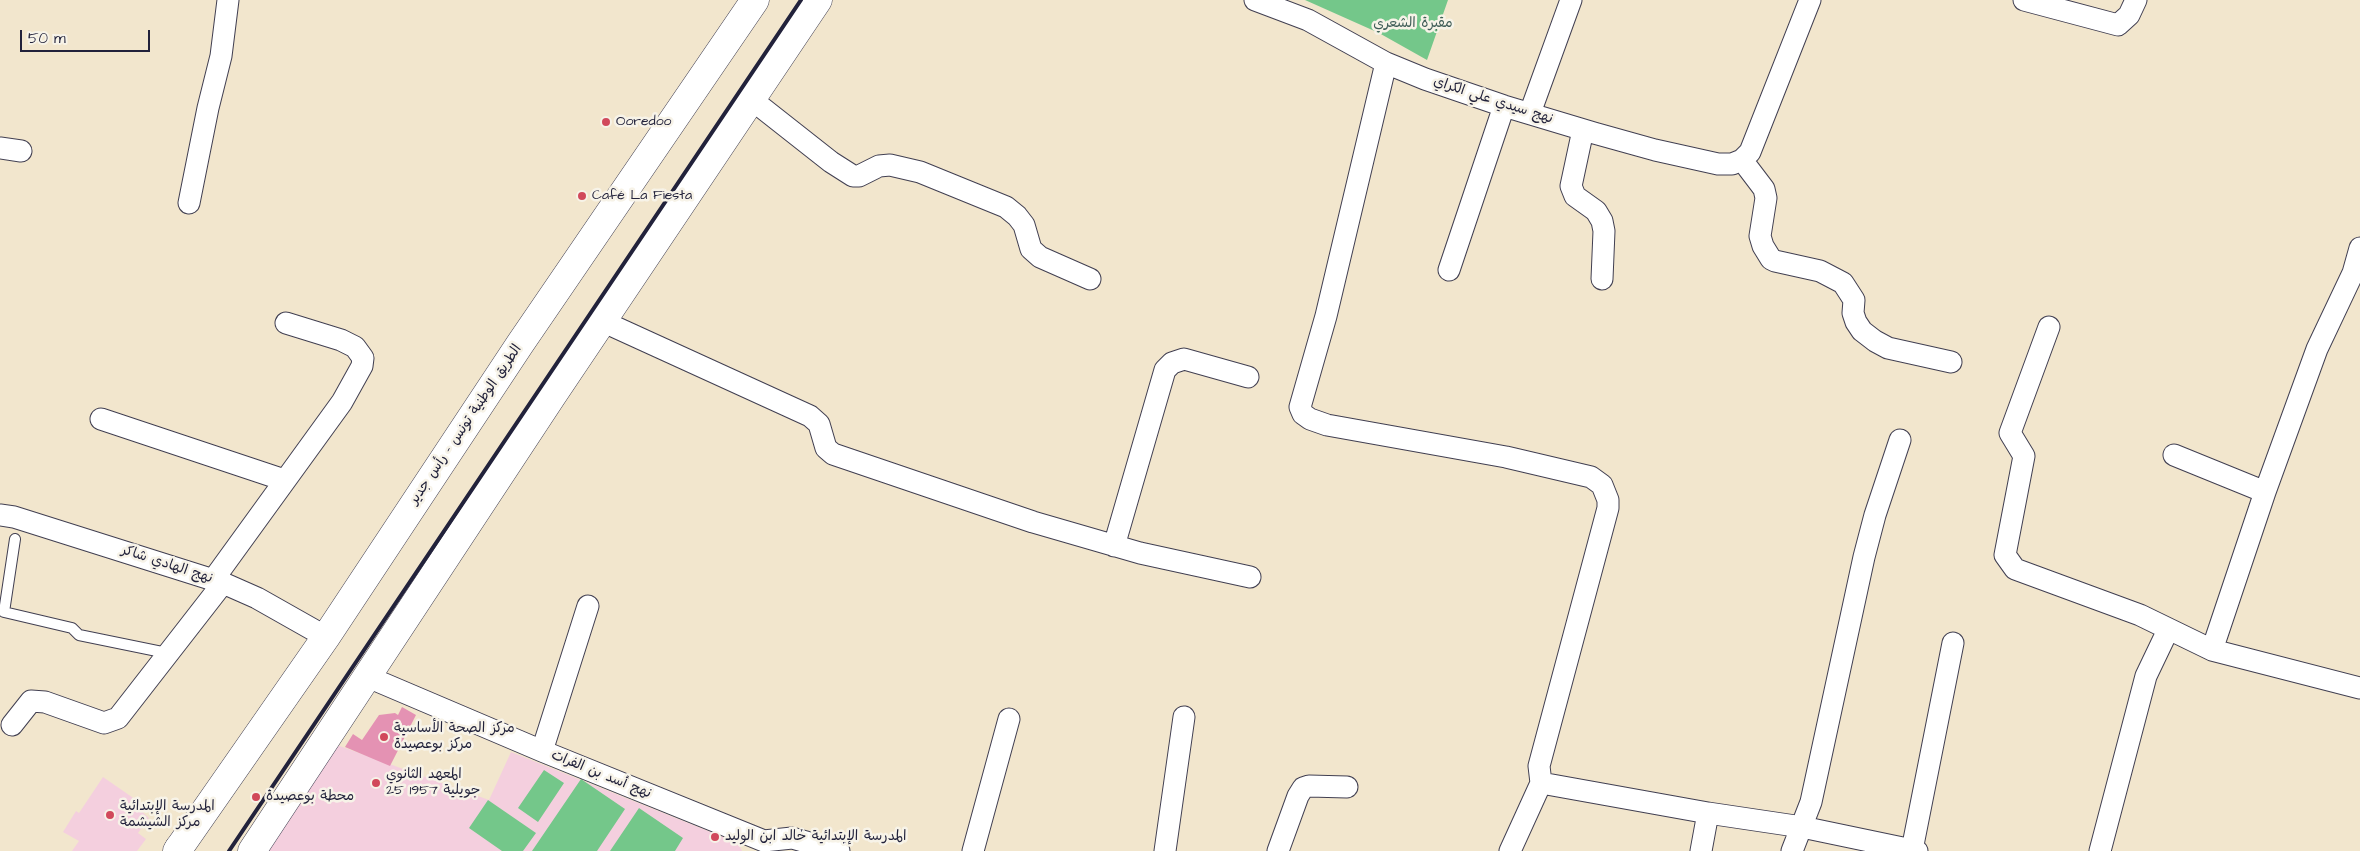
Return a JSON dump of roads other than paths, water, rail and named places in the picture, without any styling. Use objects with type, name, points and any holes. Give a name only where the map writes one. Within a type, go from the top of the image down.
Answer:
[{"type":"street","points":[[189,203],[208,108],[221,56],[228,0]]},
{"type":"street","name":"الطريق الوطنية تونس - رأس جدير","points":[[178,850],[326,637],[520,344],[755,0]]},
{"type":"street","points":[[252,851],[547,404],[604,322],[818,0]]},
{"type":"street","name":"نهج سيدي علي الكراي","points":[[1255,0],[1308,20],[1386,64],[1504,106],[1655,150],[1718,164],[1732,164],[1742,160]]},
{"type":"street","points":[[1530,113],[1571,0]]},
{"type":"street","points":[[1810,0],[1750,152],[1742,160],[1764,189],[1766,198],[1760,236],[1763,246],[1771,259],[1776,262],[1820,271],[1843,283],[1854,300],[1853,313],[1856,322],[1862,331],[1875,341],[1888,348],[1951,362]]},
{"type":"street","points":[[2024,0],[2118,25],[2129,15],[2136,0]]},
{"type":"street","points":[[1386,64],[1326,316],[1300,407],[1305,416],[1327,425],[1540,464],[1591,477],[1602,485],[1607,494],[1608,508],[1539,766],[1541,783],[1510,851]]},
{"type":"street","points":[[751,99],[831,162],[853,176],[860,176],[878,166],[890,165],[920,172],[1006,207],[1024,225],[1031,249],[1040,258],[1090,279]]},
{"type":"street","points":[[1449,270],[1504,106]]},
{"type":"street","points":[[1583,130],[1572,186],[1575,196],[1596,211],[1602,220],[1604,231],[1602,279]]},
{"type":"street","points":[[0,148],[21,151]]},
{"type":"street","points":[[2212,650],[2265,492],[2317,349],[2356,274],[2360,248]]},
{"type":"street","points":[[12,725],[31,701],[45,702],[104,723],[118,718],[129,707],[218,582],[284,480],[342,402],[362,366],[363,358],[355,347],[341,340],[286,322]]},
{"type":"street","points":[[604,322],[810,416],[819,424],[826,448],[833,454],[1033,522],[1114,546],[1250,577]]},
{"type":"street","points":[[2049,327],[2010,433],[2024,456],[2005,555],[2015,569],[2140,615],[2212,650],[2360,688]]},
{"type":"street","points":[[1114,546],[1165,370],[1172,363],[1184,358],[1248,377]]},
{"type":"street","points":[[101,419],[284,480]]},
{"type":"street","points":[[1792,851],[1811,802],[1864,557],[1875,514],[1900,440]]},
{"type":"street","points":[[2174,455],[2265,492]]},
{"type":"street","name":"نهج الهادي شاكر","points":[[0,515],[14,517],[218,582],[257,598],[326,637]]},
{"type":"street","points":[[542,752],[588,606]]},
{"type":"street","points":[[2100,851],[2146,676],[2168,630]]},
{"type":"street","points":[[1541,783],[1708,813],[1802,827],[1915,850],[1953,643]]},
{"type":"street","name":"نهج أسد بن الفرات","points":[[368,677],[763,846],[792,838],[839,851]]},
{"type":"street","points":[[1165,851],[1184,717]]},
{"type":"street","points":[[973,851],[1009,719]]},
{"type":"street","points":[[1278,851],[1298,796],[1303,788],[1309,786],[1347,786]]},
{"type":"street","points":[[1701,851],[1708,813]]},
{"type":"lane","points":[[15,539],[4,612],[72,628],[79,635],[167,653]]},
{"type":"railway","points":[[229,851],[801,0]]},
{"type":"place","name":"Ooredoo","points":[[606,122]]},
{"type":"place","name":"Café La Fiesta","points":[[582,196]]},
{"type":"place","name":"مركز الصحة الأساسية مركز بوعصيدة","points":[[384,737]]},
{"type":"place","name":"المعهد الثانوي 25 جويلية 1957","points":[[376,783]]},
{"type":"place","name":"محطة بوعصيدة","points":[[256,797]]},
{"type":"place","name":"المدرسة الإبتدائية مركز الشيشمة","points":[[110,815]]},
{"type":"place","name":"المدرسة الإبتدائية خالد ابن الوليد","points":[[715,837]]},
{"type":"park label","name":"مقبرة الشعري","points":[[1413,24]]}]
